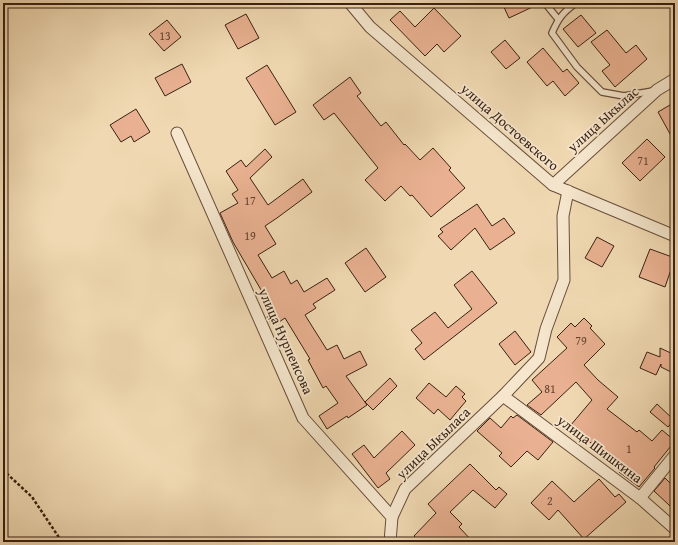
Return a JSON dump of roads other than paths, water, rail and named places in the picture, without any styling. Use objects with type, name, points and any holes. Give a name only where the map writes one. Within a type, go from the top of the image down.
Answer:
[{"type":"street","name":"улица Достоевского","points":[[350,3],[370,27],[553,185],[675,236]]},
{"type":"street","name":"улица Ыкылас","points":[[553,185],[657,90],[675,79]]},
{"type":"street","name":"улица Нурпеисова","points":[[177,133],[303,418],[392,517]]},
{"type":"street","name":"улица Ыкыласа","points":[[392,517],[405,489],[503,396],[539,358],[546,329],[564,280],[563,216],[568,191]]},
{"type":"street","name":"улица Шишкина","points":[[503,396],[640,498],[675,529]]},
{"type":"street","points":[[640,498],[675,455]]},
{"type":"street","points":[[390,542],[392,517]]},
{"type":"lane","points":[[545,3],[558,19]]},
{"type":"lane","points":[[576,3],[566,10],[558,19],[552,33],[577,67],[602,92],[624,96],[657,90]]}]
